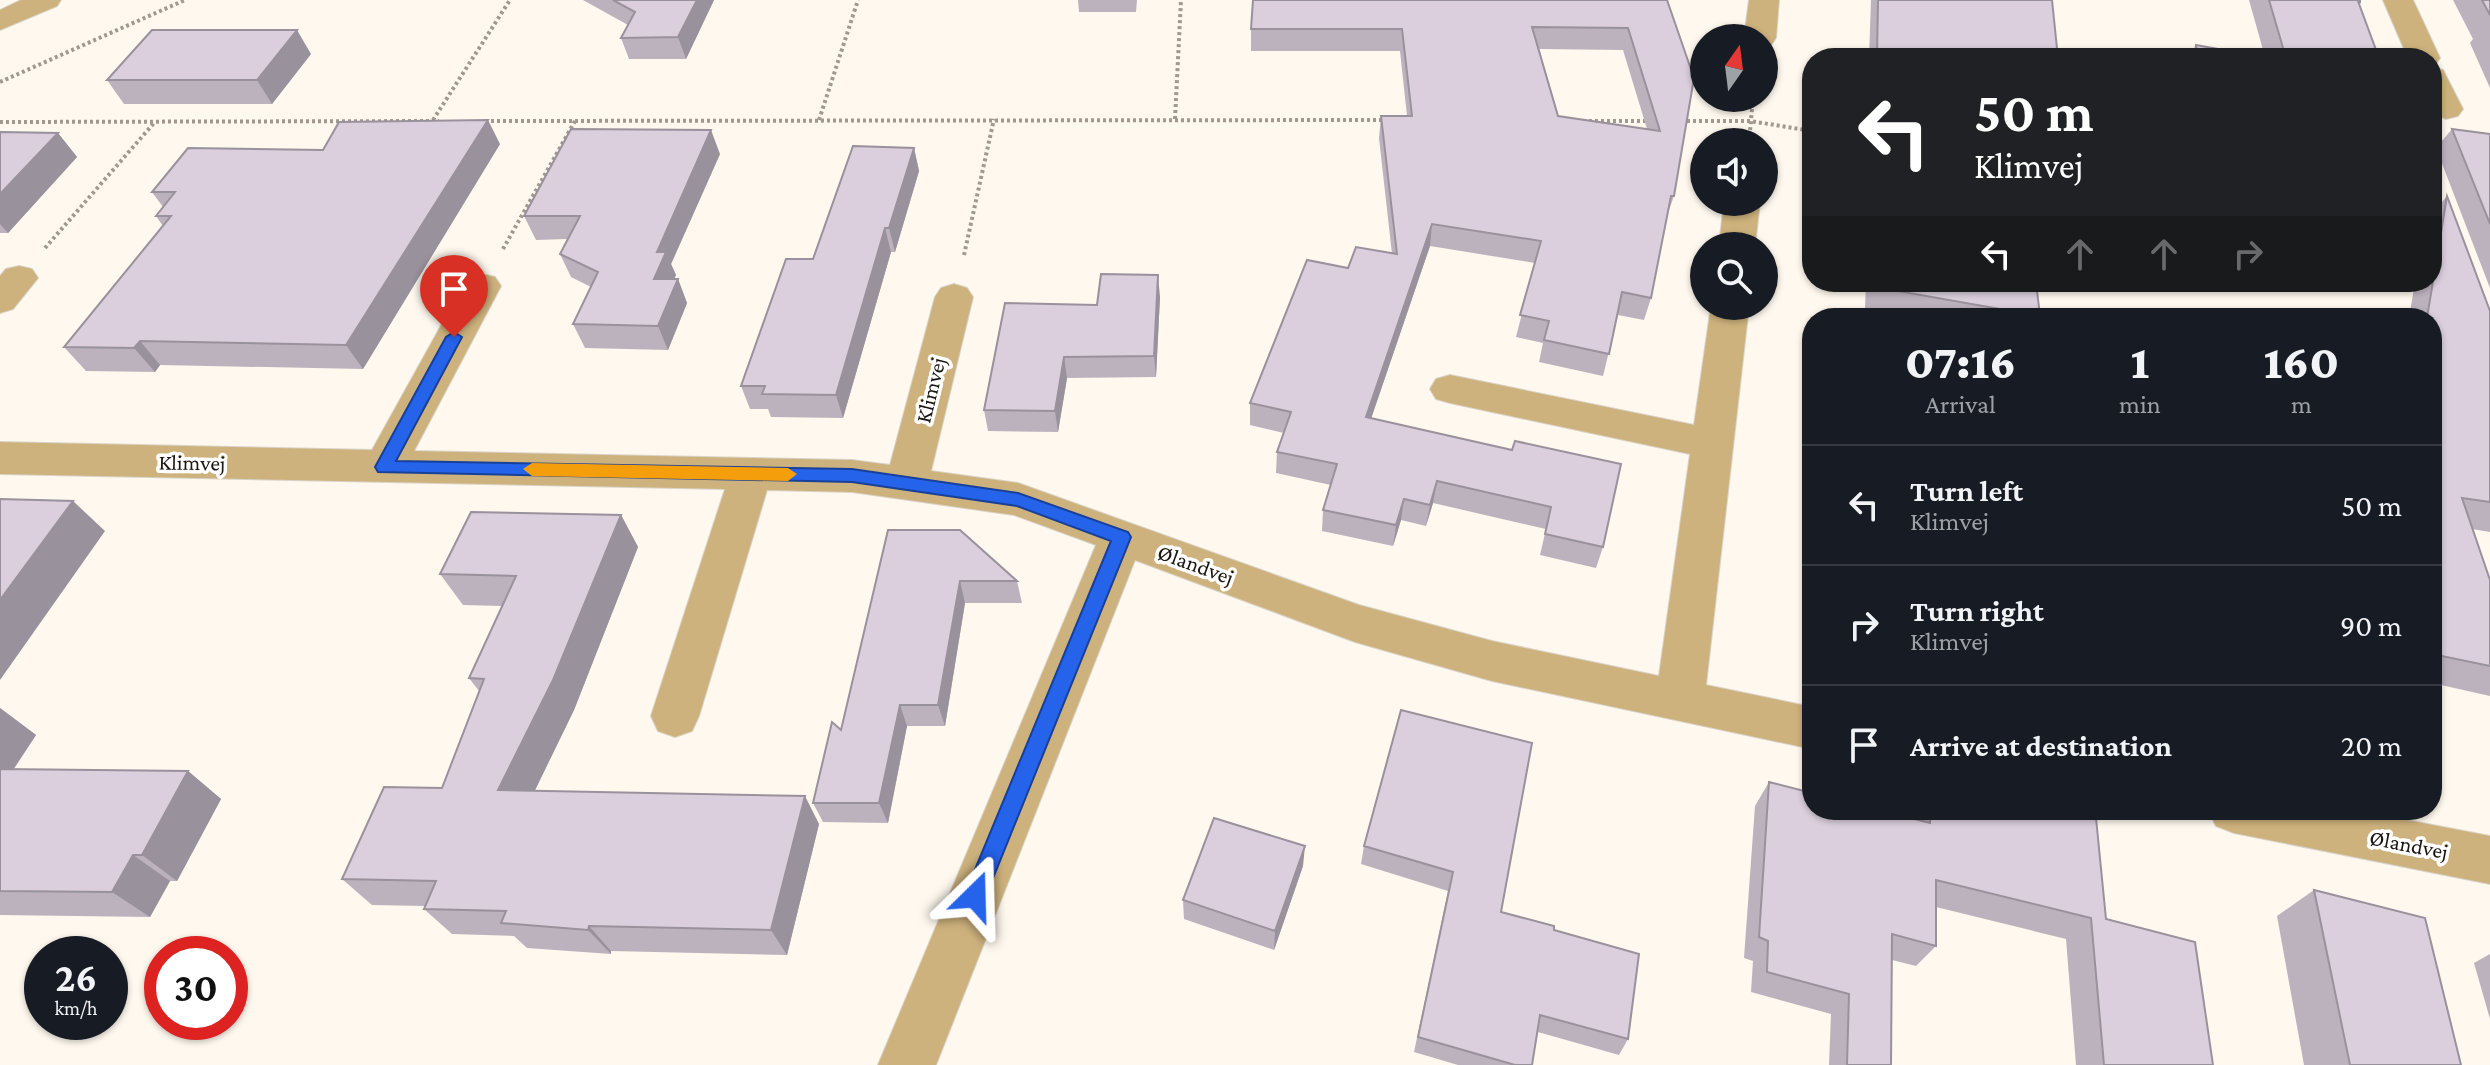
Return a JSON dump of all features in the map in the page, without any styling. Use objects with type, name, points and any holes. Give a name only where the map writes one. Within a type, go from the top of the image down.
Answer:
[{"type":"street","points":[[0,21],[46,0]]},
{"type":"street","points":[[1761,24],[1764,0]]},
{"type":"street","points":[[2398,0],[2420,48]]},
{"type":"street","points":[[2442,100],[2446,109]]},
{"type":"street","points":[[384,467],[482,286]]},
{"type":"street","name":"Klimvej","points":[[907,482],[954,297]]},
{"type":"street","points":[[1680,702],[1728,320]]},
{"type":"street","points":[[1450,389],[1714,444]]},
{"type":"street","name":"Klimvej","points":[[0,458],[852,476],[1018,499],[1122,537]]},
{"type":"street","points":[[675,716],[751,474]]},
{"type":"street","points":[[907,1065],[1122,537]]},
{"type":"street","name":"Ølandvej","points":[[1122,537],[1355,623],[1492,661],[1802,726]]},
{"type":"street","name":"Ølandvej","points":[[2285,820],[2490,860]]},
{"type":"path","points":[[0,82],[185,0]]},
{"type":"path","points":[[432,121],[510,0]]},
{"type":"path","points":[[819,120],[858,0]]},
{"type":"path","points":[[1175,119],[1181,0]]},
{"type":"path","points":[[1750,128],[1751,112]]},
{"type":"path","points":[[954,297],[994,119]]},
{"type":"path","points":[[482,286],[575,120]]},
{"type":"path","points":[[480,121],[1398,120]]},
{"type":"path","points":[[0,122],[448,121]]},
{"type":"path","points":[[1574,121],[1653,121]]},
{"type":"path","points":[[1669,121],[1750,121],[1802,129]]},
{"type":"path","points":[[10,289],[155,122]]},
{"type":"building","points":[[613,0],[697,0],[678,37],[621,38],[635,12]]},
{"type":"building","points":[[1253,0],[1667,0],[1690,66],[1690,102],[1674,196],[1671,196],[1651,298],[1622,292],[1609,354],[1544,340],[1549,321],[1520,315],[1541,241],[1432,224],[1366,417],[1512,450],[1515,441],[1621,464],[1603,547],[1545,534],[1551,507],[1437,481],[1430,505],[1404,499],[1396,525],[1323,510],[1337,464],[1277,452],[1291,412],[1250,403],[1307,260],[1348,268],[1356,247],[1397,254],[1381,116],[1412,116],[1402,29],[1251,29]],"holes":[[[1532,27],[1628,28],[1660,131],[1558,116]]]},
{"type":"building","points":[[1878,0],[2052,0],[2057,48],[1877,48]]},
{"type":"building","points":[[2269,0],[2360,0],[2375,48],[2283,48]]},
{"type":"building","points":[[2482,0],[2490,0],[2490,15]]},
{"type":"building","points":[[152,30],[297,30],[257,80],[107,80]]},
{"type":"building","points":[[488,120],[346,345],[140,341],[134,348],[64,347],[171,216],[156,216],[175,192],[152,192],[188,148],[323,150],[339,122]]},
{"type":"building","points":[[571,129],[711,130],[657,252],[666,252],[654,279],[678,279],[658,326],[573,324],[598,272],[560,254],[580,216],[524,216]]},
{"type":"building","points":[[2452,129],[2490,134],[2490,224]]},
{"type":"building","points":[[0,132],[58,133],[0,194]]},
{"type":"building","points":[[853,146],[914,148],[889,228],[885,228],[836,395],[762,394],[765,386],[741,386],[786,259],[813,259]]},
{"type":"building","points":[[2447,196],[2490,311],[2490,502],[2462,498],[2490,580],[2490,666],[2442,656],[2442,308],[2429,308],[2431,292],[2442,292],[2442,226]]},
{"type":"building","points":[[1101,274],[1158,275],[1154,356],[1064,357],[1055,411],[984,410],[1005,303],[1097,305]]},
{"type":"building","points":[[1903,292],[2037,292],[2039,308],[1994,308]]},
{"type":"building","points":[[0,499],[73,501],[0,600]]},
{"type":"building","points":[[471,512],[621,515],[553,680],[498,790],[805,796],[771,930],[589,926],[588,930],[501,923],[506,911],[424,909],[436,881],[342,879],[384,787],[442,788],[484,679],[469,678],[516,576],[440,574]]},
{"type":"building","points":[[888,530],[960,530],[1017,581],[960,581],[938,705],[900,705],[879,803],[813,803],[832,722],[841,730]]},
{"type":"building","points":[[1401,710],[1532,743],[1501,912],[1639,954],[1628,1039],[1540,1015],[1532,1065],[1515,1065],[1418,1037],[1453,872],[1364,846]]},
{"type":"building","points":[[0,769],[188,771],[142,855],[133,855],[112,892],[0,891]]},
{"type":"building","points":[[1769,782],[1802,790],[1802,820],[1918,820],[1930,823],[1930,820],[2096,820],[2106,919],[2195,942],[2213,1065],[2104,1065],[2091,918],[1936,880],[1936,946],[1892,934],[1891,1065],[1847,1065],[1849,994],[1767,972],[1768,941],[1759,937]]},
{"type":"building","points":[[1214,818],[1305,846],[1275,931],[1183,900]]},
{"type":"building","points":[[2314,890],[2425,918],[2461,1065],[2350,1065]]},
{"type":"slow traffic","points":[[532,469],[788,474]]},
{"type":"route","points":[[454,337],[384,467],[852,476],[1018,499],[1122,537],[975,896]]}]
